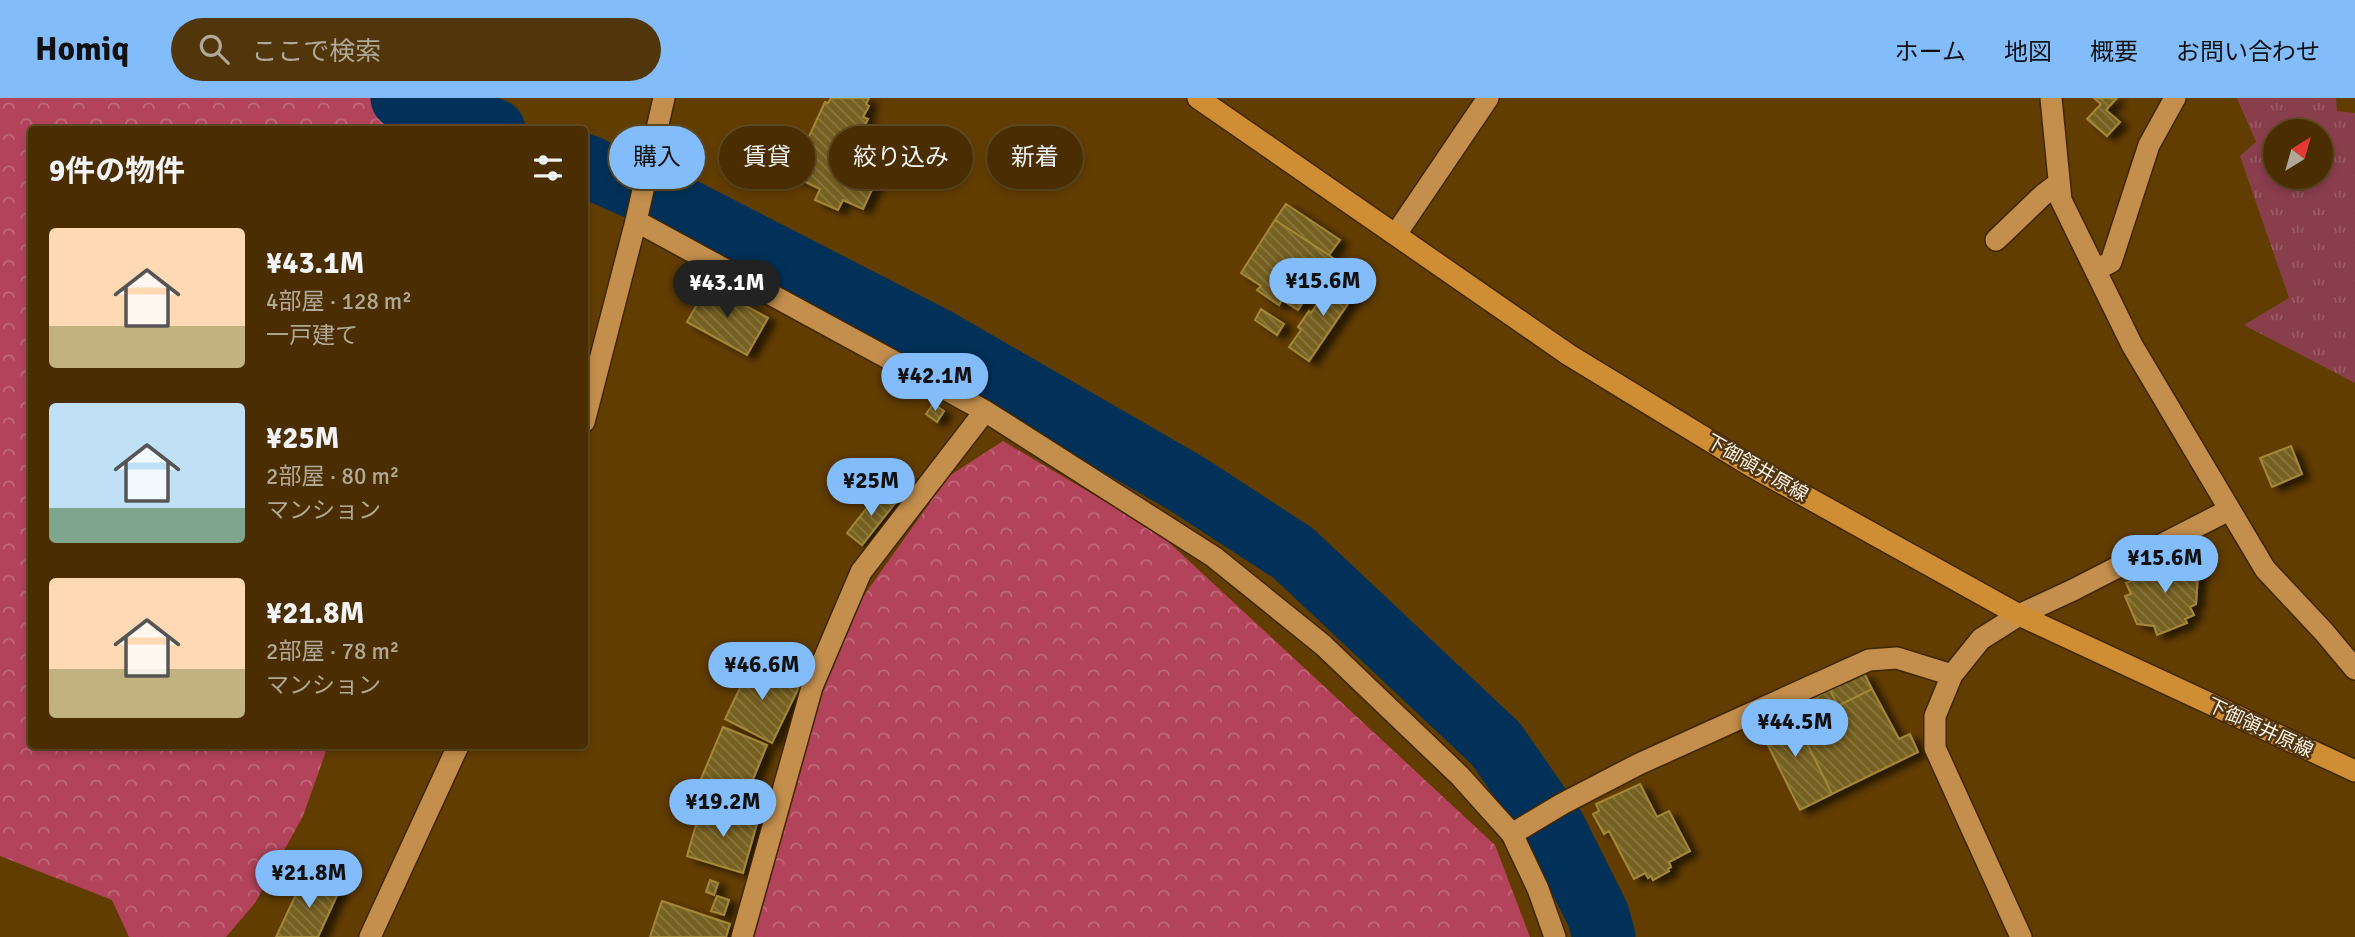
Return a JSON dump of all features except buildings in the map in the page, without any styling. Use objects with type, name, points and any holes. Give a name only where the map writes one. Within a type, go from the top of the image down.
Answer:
[{"type":"main road","name":"下御領井原線","points":[[1198,98],[1569,355],[1751,466],[2019,615],[2355,771]]},
{"type":"street","points":[[588,407],[636,221],[664,98]]},
{"type":"street","points":[[1396,234],[1488,98]]},
{"type":"street","points":[[2051,98],[2061,200],[2132,345],[2265,569],[2355,669]]},
{"type":"street","points":[[2096,270],[2111,262],[2149,145],[2175,98]]},
{"type":"street","points":[[1996,240],[2059,183]]},
{"type":"street","points":[[636,221],[985,411],[1214,556],[1323,645],[1517,830],[1555,937]]},
{"type":"street","points":[[742,937],[812,687],[861,572],[985,411]]},
{"type":"street","points":[[2021,937],[1935,748],[1935,716],[1952,675],[1981,639],[2019,615],[2229,510]]},
{"type":"street","points":[[1517,830],[1639,765],[1869,660],[1897,658],[1952,675]]},
{"type":"street","points":[[370,937],[456,749]]},
{"type":"green space","points":[[0,98],[379,98],[461,126],[28,126],[28,749],[325,749],[325,754],[303,816],[255,903],[226,937],[129,937],[112,900],[0,856]]},
{"type":"green space","points":[[2237,98],[2336,98],[2337,111],[2355,113],[2355,383],[2244,325],[2289,298],[2240,156],[2256,142]]},
{"type":"green space","points":[[1003,441],[1160,534],[1495,845],[1530,937],[730,937],[822,691],[862,598],[949,476]]},
{"type":"waterway","points":[[402,98],[482,126]]},
{"type":"waterway","points":[[588,167],[679,207],[936,339],[1187,484],[1293,553],[1496,744],[1555,829],[1598,915],[1604,937]]}]
